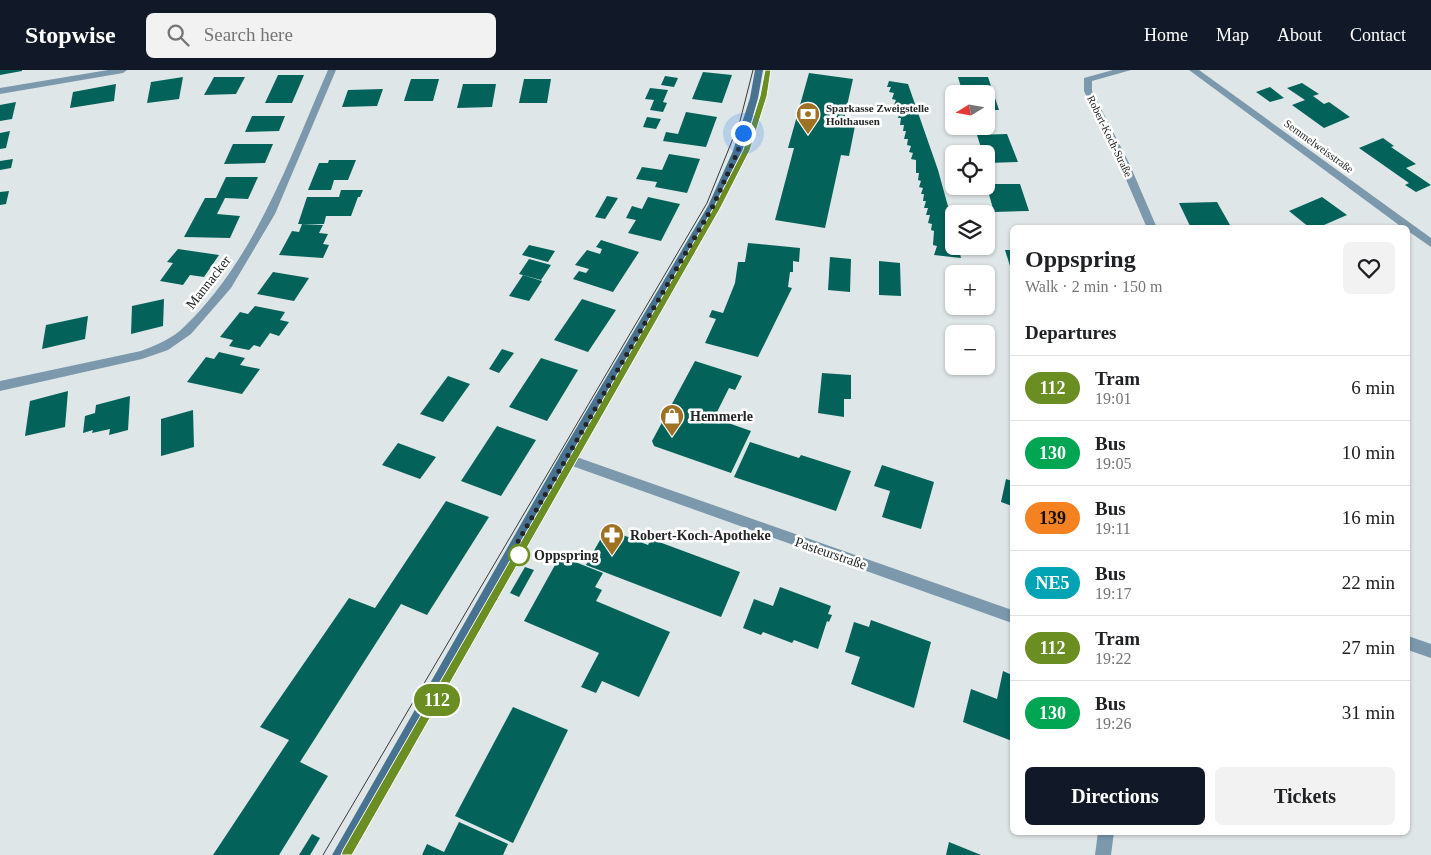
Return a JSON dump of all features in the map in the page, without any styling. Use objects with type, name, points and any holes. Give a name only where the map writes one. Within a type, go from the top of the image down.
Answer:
[{"type":"main road","points":[[340,855],[565,458],[713,206],[738,151],[754,98],[759,70]]},
{"type":"street","points":[[0,91],[123,70]]},
{"type":"street","name":"Mannacker","points":[[0,386],[142,355],[164,347],[188,332],[227,285],[270,214],[332,70]]},
{"type":"street","name":"Robert-Koch-Straße","points":[[1126,70],[1100,75],[1087,80],[1088,91],[1124,163],[1151,225]]},
{"type":"street","name":"Semmelweisstraße","points":[[1193,70],[1406,225]]},
{"type":"street","name":"Semmelweisstraße","points":[[1410,228],[1431,243]]},
{"type":"street","name":"Pasteurstraße","points":[[565,458],[1010,616]]},
{"type":"street","points":[[1410,644],[1431,651]]},
{"type":"street","points":[[1104,855],[1106,835]]},
{"type":"building","points":[[0,70],[22,70],[22,71],[0,75]]},
{"type":"building","points":[[703,72],[732,75],[722,103],[692,99]]},
{"type":"building","points":[[809,73],[853,79],[844,119],[856,121],[849,156],[841,155],[825,228],[775,220],[794,148],[788,148]]},
{"type":"building","points":[[278,75],[304,75],[292,103],[265,103]]},
{"type":"building","points":[[665,76],[678,78],[674,87],[661,85]]},
{"type":"building","points":[[183,77],[179,99],[147,103],[151,82]]},
{"type":"building","points":[[214,77],[245,77],[236,94],[204,95]]},
{"type":"building","points":[[958,77],[988,77],[991,85],[960,85]]},
{"type":"building","points":[[411,79],[439,79],[433,101],[404,101]]},
{"type":"building","points":[[524,79],[551,79],[547,103],[519,103]]},
{"type":"building","points":[[889,81],[908,84],[938,170],[948,205],[945,205],[945,255],[960,255],[961,258],[934,255],[937,246],[933,245],[934,231],[931,230],[932,224],[928,223],[930,215],[926,215],[928,208],[924,208],[926,201],[923,201],[924,194],[921,194],[923,188],[919,187],[921,181],[918,180],[919,173],[916,173],[916,160],[911,159],[913,153],[909,152],[911,146],[907,145],[908,139],[904,139],[906,131],[903,131],[904,125],[900,125],[901,118],[898,118],[900,112],[896,112],[897,106],[894,105],[896,100],[892,99],[894,93],[889,92],[891,87],[887,87]]},
{"type":"building","points":[[1302,83],[1319,94],[1313,96],[1324,104],[1329,102],[1350,117],[1324,128],[1292,105],[1305,100],[1287,88]]},
{"type":"building","points":[[116,84],[114,101],[70,108],[73,92]]},
{"type":"building","points":[[463,84],[496,84],[492,107],[457,108]]},
{"type":"building","points":[[1270,87],[1284,98],[1270,102],[1256,92]]},
{"type":"building","points":[[650,88],[668,90],[663,102],[667,103],[663,112],[650,110],[654,100],[645,99]]},
{"type":"building","points":[[383,89],[377,106],[342,107],[348,90]]},
{"type":"building","points":[[995,98],[999,110],[995,110]]},
{"type":"building","points":[[16,102],[12,119],[0,121],[0,105]]},
{"type":"building","points":[[686,112],[717,117],[706,147],[663,141],[666,132],[678,134]]},
{"type":"building","points":[[252,116],[285,116],[279,131],[245,132]]},
{"type":"building","points":[[647,117],[661,119],[656,129],[643,127]]},
{"type":"building","points":[[10,131],[6,148],[0,149],[0,133]]},
{"type":"building","points":[[1007,134],[1018,162],[995,163],[995,145],[980,145],[977,135]]},
{"type":"building","points":[[1383,138],[1394,146],[1391,147],[1416,164],[1406,168],[1431,185],[1416,192],[1405,185],[1409,183],[1359,148]]},
{"type":"building","points":[[233,144],[273,144],[265,163],[224,164]]},
{"type":"building","points":[[669,154],[700,159],[687,193],[655,187],[657,182],[636,179],[642,167],[662,170]]},
{"type":"building","points":[[13,159],[11,168],[0,170],[0,161]]},
{"type":"building","points":[[329,160],[356,160],[348,180],[334,180],[331,190],[308,190],[319,163],[328,163]]},
{"type":"building","points":[[226,177],[258,177],[248,199],[225,198],[217,214],[240,216],[230,238],[184,237],[205,198],[216,198]]},
{"type":"building","points":[[995,184],[1020,184],[1029,211],[995,212],[995,205],[992,205],[989,195],[995,195]]},
{"type":"building","points":[[341,190],[363,190],[360,197],[358,197],[351,216],[326,216],[324,224],[298,224],[307,197],[339,197]]},
{"type":"building","points":[[9,191],[6,204],[0,205],[0,192]]},
{"type":"building","points":[[607,196],[618,198],[605,219],[595,217]]},
{"type":"building","points":[[648,197],[680,204],[661,241],[628,233],[636,220],[626,218],[632,206],[642,209]]},
{"type":"building","points":[[1322,197],[1347,215],[1324,225],[1306,225],[1289,211]]},
{"type":"building","points":[[1217,202],[1230,225],[1190,225],[1179,203]]},
{"type":"building","points":[[302,224],[323,225],[319,233],[328,234],[323,244],[329,245],[323,258],[279,255],[292,231],[299,232]]},
{"type":"building","points":[[601,240],[639,252],[613,292],[573,279],[579,271],[586,273],[589,269],[575,265],[587,250],[600,254],[602,249],[596,247]]},
{"type":"building","points":[[748,243],[800,248],[799,262],[793,261],[793,272],[790,272],[788,287],[792,288],[758,357],[705,343],[716,319],[709,317],[712,310],[723,313],[735,283],[738,262],[745,262]]},
{"type":"building","points":[[529,245],[555,251],[548,262],[522,255]]},
{"type":"building","points":[[178,249],[219,255],[204,277],[190,275],[183,285],[160,281],[173,263],[167,262]]},
{"type":"building","points":[[1005,250],[1010,250],[1010,266]]},
{"type":"building","points":[[830,257],[851,259],[850,292],[828,290]]},
{"type":"building","points":[[529,259],[551,265],[541,280],[519,274]]},
{"type":"building","points":[[879,261],[900,263],[901,296],[879,295]]},
{"type":"building","points":[[273,272],[309,278],[294,301],[257,294]]},
{"type":"building","points":[[523,275],[542,281],[529,301],[509,296]]},
{"type":"building","points":[[164,299],[163,326],[131,334],[132,306]]},
{"type":"building","points":[[582,299],[616,310],[588,352],[554,340]]},
{"type":"building","points":[[255,306],[285,312],[280,320],[289,322],[279,336],[270,333],[260,347],[254,345],[249,350],[229,346],[233,340],[220,337],[240,312],[248,314]]},
{"type":"building","points":[[88,316],[85,339],[42,349],[46,325]]},
{"type":"building","points":[[502,349],[514,353],[499,373],[489,369]]},
{"type":"building","points":[[219,352],[245,358],[240,365],[260,369],[242,394],[187,382],[206,357],[214,359]]},
{"type":"building","points":[[541,358],[578,370],[547,421],[509,407]]},
{"type":"building","points":[[695,361],[742,376],[735,390],[729,388],[714,418],[751,431],[731,473],[654,446],[652,441]]},
{"type":"building","points":[[822,373],[851,375],[851,399],[844,399],[844,417],[818,413]]},
{"type":"building","points":[[448,376],[470,384],[443,422],[420,414]]},
{"type":"building","points":[[68,391],[65,427],[25,436],[30,401]]},
{"type":"building","points":[[130,396],[128,430],[109,435],[110,429],[92,433],[93,430],[83,433],[85,416],[95,413],[96,405]]},
{"type":"building","points":[[193,410],[194,447],[161,456],[161,419]]},
{"type":"building","points":[[497,426],[536,440],[501,496],[461,481]]},
{"type":"building","points":[[750,442],[799,458],[801,455],[851,471],[836,511],[734,477]]},
{"type":"building","points":[[398,443],[436,457],[420,479],[382,465]]},
{"type":"building","points":[[882,465],[934,482],[921,529],[882,517],[890,491],[874,486]]},
{"type":"building","points":[[1006,479],[1010,480],[1010,505],[1001,502]]},
{"type":"building","points":[[446,501],[489,517],[427,615],[401,604],[300,762],[328,776],[279,855],[213,855],[289,740],[260,727],[349,598],[375,608]]},
{"type":"building","points":[[618,533],[648,545],[651,539],[740,572],[721,617],[586,565],[600,540],[609,534]]},
{"type":"building","points":[[560,556],[603,573],[595,587],[602,590],[596,601],[670,632],[639,697],[602,681],[596,693],[581,687],[599,653],[524,621]]},
{"type":"building","points":[[525,567],[534,570],[519,597],[510,593]]},
{"type":"building","points":[[780,587],[831,606],[828,614],[832,615],[829,622],[827,621],[818,649],[794,640],[792,643],[763,632],[761,635],[743,628],[754,599],[773,606]]},
{"type":"building","points":[[871,620],[931,642],[914,708],[851,684],[860,657],[845,652],[854,622],[869,627]]},
{"type":"building","points":[[1003,671],[1010,674],[1010,740],[963,722],[971,689],[997,699]]},
{"type":"building","points":[[513,707],[568,730],[513,843],[455,816]]},
{"type":"building","points":[[459,822],[508,844],[503,855],[422,855],[427,844],[444,852]]},
{"type":"building","points":[[312,834],[320,838],[310,855],[299,855]]},
{"type":"building","points":[[949,842],[981,855],[946,855]]},
{"type":"tram line","points":[[323,855],[707,203],[740,121],[753,70]]},
{"type":"tram line","points":[[348,855],[717,207],[746,150],[763,96],[768,70]]},
{"type":"tram line","name":"112","points":[[348,855],[718,207],[746,150],[763,96],[768,70]]},
{"type":"place","name":"Sparkasse Zweigstelle Holthausen","points":[[808,135]]},
{"type":"place","name":"Hemmerle","points":[[672,437]]},
{"type":"place","name":"Oppspring","points":[[519,555]]},
{"type":"place","name":"Robert-Koch-Apotheke","points":[[612,556]]},
{"type":"route","points":[[519,555],[513,550],[713,206],[738,151],[743,133]]}]
